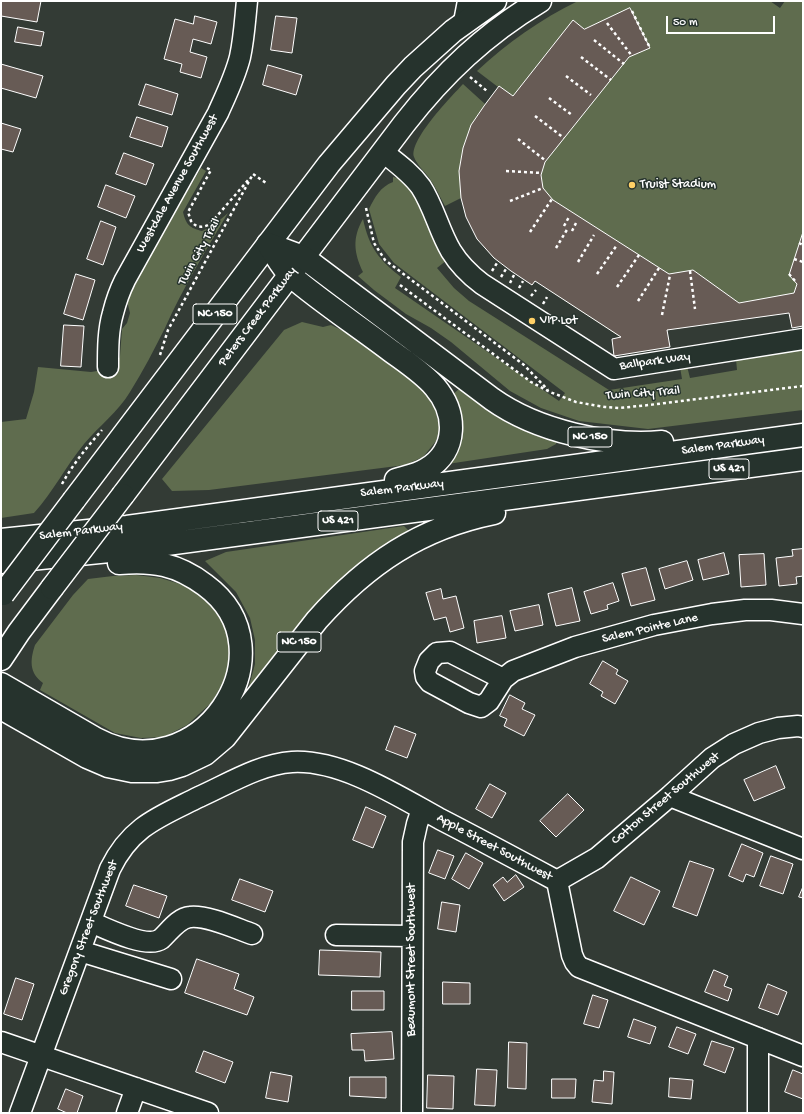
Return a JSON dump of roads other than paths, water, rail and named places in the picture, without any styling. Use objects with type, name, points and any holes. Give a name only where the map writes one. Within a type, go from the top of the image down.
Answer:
[{"type":"main road","points":[[343,497],[422,472],[429,468],[444,453],[448,444],[451,435],[451,416],[442,396],[426,378],[290,275],[268,244],[329,164],[396,85],[432,48],[464,22],[495,1]]},
{"type":"main road","name":"Peters Creek Parkway","points":[[1,659],[52,588],[419,105],[452,69],[491,34],[540,1]]},
{"type":"main road","name":"NC 150","points":[[2,595],[268,244],[304,257],[492,399],[527,418],[576,434],[618,442],[654,442],[730,434],[753,442]]},
{"type":"main road","name":"Salem Parkway","points":[[1,540],[126,526],[803,435]]},
{"type":"main road","name":"Salem Parkway","points":[[1,562],[57,557],[803,459]]},
{"type":"main road","name":"NC 150","points":[[1,708],[87,757],[108,766],[144,772],[169,769],[182,765],[205,754],[225,737],[300,641],[334,602],[368,571],[386,558],[423,536],[454,523],[502,511],[602,496],[619,484]]},
{"type":"main road","points":[[1,684],[105,744],[134,752],[165,749],[189,740],[210,723],[225,705],[235,684],[240,662],[239,639],[236,628],[226,606],[210,588],[181,571],[156,562],[131,562],[80,566],[57,557]]},
{"type":"street","name":"Westdale Avenue Southwest","points":[[108,366],[112,313],[118,296],[125,280],[218,113],[230,86],[240,57],[248,1]]},
{"type":"street","points":[[464,22],[468,1]]},
{"type":"street","name":"Ballpark Way","points":[[383,152],[414,178],[428,199],[450,250],[470,275],[614,369],[803,339]]},
{"type":"street","name":"Salem Pointe Lane","points":[[503,679],[513,672],[575,647],[654,625],[712,614],[745,610],[771,610],[803,614]]},
{"type":"street","name":"Cotton Street Southwest","points":[[557,881],[597,858],[712,758],[734,744],[759,733],[778,728],[803,727]]},
{"type":"street","name":"Apple Street Southwest","points":[[214,790],[267,766],[278,763],[302,761],[326,765],[368,781],[557,881],[572,955],[575,962],[580,967],[803,1056]]},
{"type":"street","name":"Gregory Street Southwest","points":[[20,1113],[116,856],[134,833],[156,818],[214,790]]},
{"type":"street","points":[[670,796],[803,849]]},
{"type":"street","name":"Beaumont Street Southwest","points":[[412,1113],[413,842],[422,809]]},
{"type":"street","points":[[91,922],[125,936],[149,942],[160,940],[173,926],[188,917],[202,917],[252,934]]},
{"type":"street","points":[[336,935],[412,936]]},
{"type":"street","points":[[80,951],[171,979]]},
{"type":"street","points":[[758,1038],[758,1113]]},
{"type":"street","points":[[1,1042],[208,1113]]},
{"type":"street","points":[[126,1113],[136,1088]]},
{"type":"place","name":"Truist Stadium","points":[[632,185]]},
{"type":"place","name":"VIP Lot","points":[[532,321]]}]
